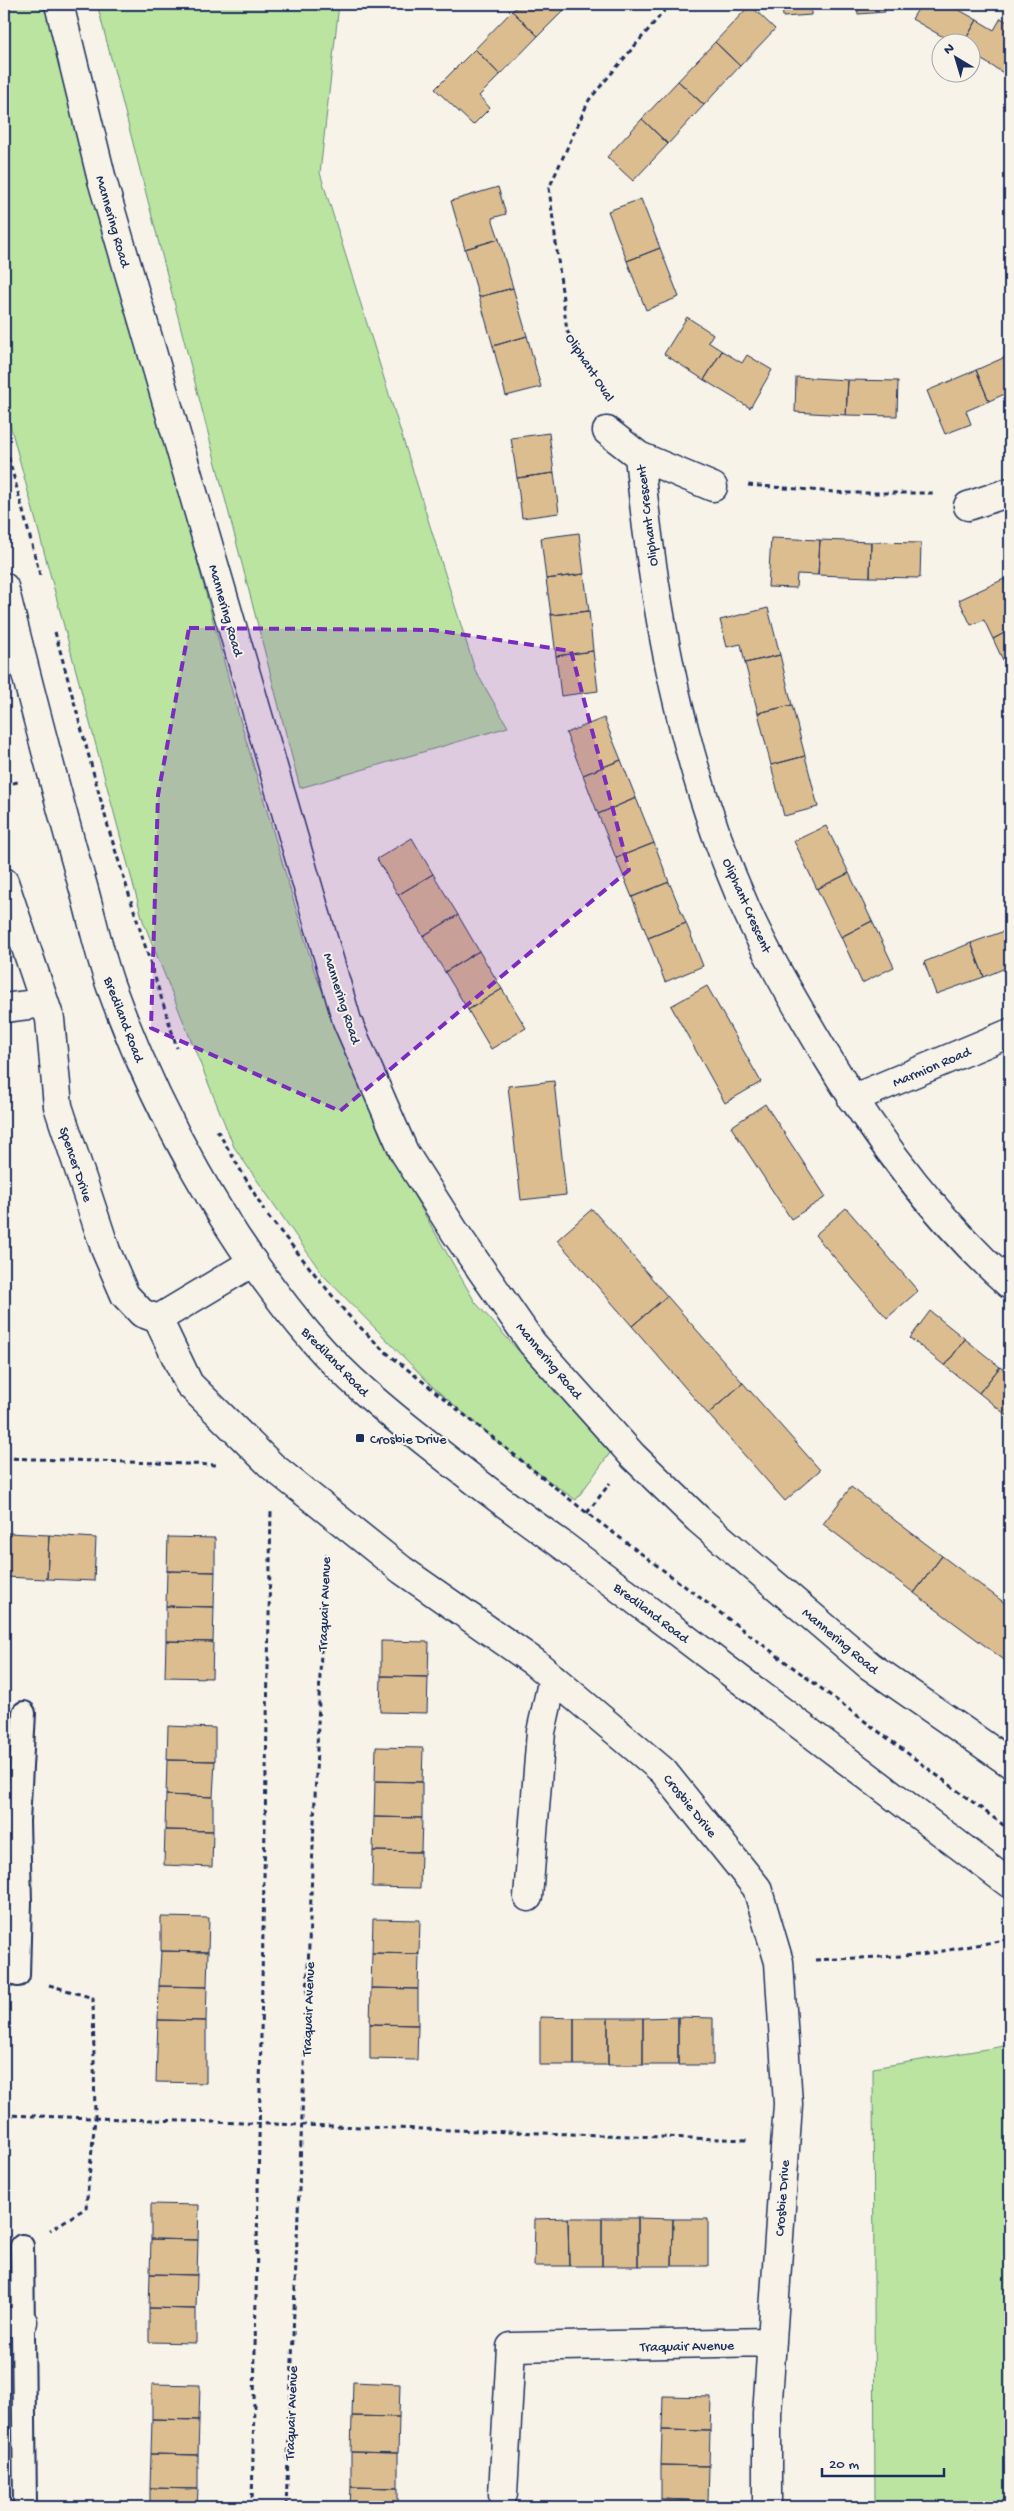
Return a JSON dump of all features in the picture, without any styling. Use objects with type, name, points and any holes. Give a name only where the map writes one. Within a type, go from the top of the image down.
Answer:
[{"type":"street","name":"Mannering Road","points":[[59,4],[102,180],[347,1021],[404,1152],[455,1232],[532,1343],[633,1456],[698,1519],[870,1666],[1010,1763]]},
{"type":"street","points":[[607,431],[639,456],[713,487]]},
{"type":"street","name":"Oliphant Crescent","points":[[639,456],[648,547],[665,651],[709,815],[746,909],[794,1001],[852,1099],[884,1146],[976,1255],[1010,1285]]},
{"type":"street","points":[[968,506],[1010,492]]},
{"type":"street","name":"Brediland Road","points":[[4,586],[51,772],[110,983],[156,1098],[198,1175],[253,1262],[314,1341],[379,1405],[500,1502],[577,1556],[1010,1884]]},
{"type":"street","name":"Spencer Drive","points":[[4,882],[50,1019],[58,1106],[106,1250],[124,1295],[142,1313],[158,1318]]},
{"type":"street","points":[[4,1008],[44,1003]]},
{"type":"street","name":"Marmion Road","points":[[852,1099],[1010,1033]]},
{"type":"street","points":[[158,1318],[253,1262]]},
{"type":"street","name":"Crosbie Drive","points":[[158,1318],[188,1384],[272,1466],[402,1570],[534,1662],[663,1771],[757,1888],[779,1962],[788,2104],[767,2414],[767,2507]]},
{"type":"street","points":[[528,1896],[541,1732],[553,1678]]},
{"type":"street","name":"Traquair Avenue","points":[[503,2494],[511,2347],[772,2342]]},
{"type":"lane","points":[[18,1976],[12,1901],[24,1713]]},
{"type":"lane","points":[[22,2246],[13,2322],[25,2504]]},
{"type":"path","name":"Oliphant Oval","points":[[607,431],[618,408],[566,331],[549,188],[589,100],[670,4]]},
{"type":"path","points":[[4,440],[41,582]]},
{"type":"path","points":[[713,487],[741,484],[847,493],[946,493],[968,506]]},
{"type":"path","points":[[54,629],[109,830],[177,1049]]},
{"type":"path","points":[[215,1126],[268,1216],[347,1314],[382,1348],[579,1507],[1010,1830]]},
{"type":"path","points":[[4,1458],[272,1466],[252,2507]]},
{"type":"path","name":"Traquair Avenue","points":[[286,2507],[327,1510]]},
{"type":"path","points":[[779,1962],[921,1955],[1010,1939]]},
{"type":"path","points":[[18,1976],[93,1998],[95,2119],[86,2208],[22,2246]]},
{"type":"path","points":[[4,2115],[785,2141]]},
{"type":"highlighted area","points":[[189,628],[433,630],[571,651],[629,870],[450,1022],[340,1111],[151,1028],[158,795]]},
{"type":"green space","points":[[4,4],[49,4],[234,699],[314,970],[383,1142],[475,1302],[610,1453],[576,1500],[511,1454],[433,1387],[323,1275],[234,1147],[143,921],[4,402]]},
{"type":"green space","points":[[97,4],[339,4],[320,173],[475,670],[508,727],[300,788]]},
{"type":"green space","points":[[1010,2045],[1010,2507],[875,2507],[873,2068]]},
{"type":"building","points":[[520,4],[570,4],[538,36],[512,11]]},
{"type":"building","points":[[782,4],[811,4],[811,15],[783,17]]},
{"type":"building","points":[[857,4],[884,4],[885,12],[858,14]]},
{"type":"building","points":[[921,4],[956,4],[954,7],[977,20],[970,32],[935,32],[912,19]]},
{"type":"building","points":[[750,5],[775,29],[740,66],[715,42]]},
{"type":"building","points":[[512,11],[538,36],[500,75],[475,49]]},
{"type":"building","points":[[1001,18],[1010,24],[1010,69],[1007,75],[982,60],[982,32],[970,32],[977,20],[994,30]]},
{"type":"building","points":[[715,42],[740,66],[704,105],[678,81]]},
{"type":"building","points":[[475,49],[500,75],[479,96],[490,108],[473,125],[435,89]]},
{"type":"building","points":[[678,81],[704,105],[668,144],[642,119]]},
{"type":"building","points":[[642,119],[668,144],[633,181],[607,157]]},
{"type":"building","points":[[498,187],[506,214],[492,218],[499,239],[465,249],[451,201]]},
{"type":"building","points":[[641,199],[660,248],[627,261],[608,211]]},
{"type":"building","points":[[499,239],[513,288],[479,297],[465,249]]},
{"type":"building","points":[[660,248],[679,297],[646,310],[627,261]]},
{"type":"building","points":[[513,288],[527,336],[493,346],[479,297]]},
{"type":"building","points":[[687,317],[713,334],[708,342],[722,351],[704,380],[664,354]]},
{"type":"building","points":[[527,336],[541,387],[506,396],[493,346]]},
{"type":"building","points":[[722,351],[742,363],[747,355],[772,370],[750,408],[704,380]]},
{"type":"building","points":[[1010,355],[1010,395],[1009,392],[989,401],[976,370]]},
{"type":"building","points":[[976,370],[989,401],[966,411],[971,424],[945,434],[927,391]]},
{"type":"building","points":[[796,377],[848,380],[846,415],[795,412]]},
{"type":"building","points":[[848,380],[898,381],[897,416],[846,415]]},
{"type":"building","points":[[549,433],[554,473],[517,478],[511,438]]},
{"type":"building","points":[[554,473],[559,513],[522,518],[517,478]]},
{"type":"building","points":[[579,533],[584,574],[546,579],[541,538]]},
{"type":"building","points":[[771,538],[820,540],[818,575],[797,574],[796,588],[768,587]]},
{"type":"building","points":[[820,540],[871,542],[870,577],[818,575]]},
{"type":"building","points":[[871,542],[921,543],[920,578],[870,577]]},
{"type":"building","points":[[584,574],[589,611],[551,615],[546,579]]},
{"type":"building","points":[[1004,579],[1010,593],[1010,630],[993,639],[984,620],[971,625],[959,600]]},
{"type":"building","points":[[768,608],[780,655],[745,663],[741,644],[727,647],[720,620]]},
{"type":"building","points":[[589,611],[593,651],[556,656],[551,615]]},
{"type":"building","points":[[1010,630],[1010,675],[993,639]]},
{"type":"building","points":[[593,651],[598,691],[561,696],[556,656]]},
{"type":"building","points":[[780,655],[792,705],[758,713],[745,663]]},
{"type":"building","points":[[792,705],[805,756],[771,765],[758,713]]},
{"type":"building","points":[[604,718],[621,760],[583,775],[566,733]]},
{"type":"building","points":[[805,756],[818,807],[784,816],[771,765]]},
{"type":"building","points":[[621,760],[636,798],[598,814],[583,775]]},
{"type":"building","points":[[636,798],[654,843],[616,858],[598,814]]},
{"type":"building","points":[[826,826],[849,873],[817,889],[794,841]]},
{"type":"building","points":[[412,838],[433,874],[398,895],[377,859]]},
{"type":"building","points":[[654,843],[669,882],[632,897],[616,858]]},
{"type":"building","points":[[849,873],[872,921],[841,937],[817,889]]},
{"type":"building","points":[[433,874],[458,915],[423,936],[398,895]]},
{"type":"building","points":[[669,882],[686,923],[648,938],[632,897]]},
{"type":"building","points":[[458,915],[479,951],[445,972],[423,936]]},
{"type":"building","points":[[872,921],[894,967],[862,983],[841,937]]},
{"type":"building","points":[[686,923],[703,966],[665,982],[648,938]]},
{"type":"building","points":[[1010,929],[1010,966],[984,977],[971,943]]},
{"type":"building","points":[[971,943],[984,977],[936,994],[924,962]]},
{"type":"building","points":[[479,951],[502,989],[468,1010],[445,972]]},
{"type":"building","points":[[707,986],[761,1082],[725,1103],[671,1006]]},
{"type":"building","points":[[502,989],[526,1028],[491,1049],[468,1010]]},
{"type":"building","points":[[554,1081],[566,1195],[521,1200],[508,1086]]},
{"type":"building","points":[[765,1104],[826,1197],[791,1219],[731,1127]]},
{"type":"building","points":[[846,1208],[918,1291],[887,1318],[815,1235]]},
{"type":"building","points":[[592,1209],[667,1296],[632,1326],[557,1240]]},
{"type":"building","points":[[667,1296],[743,1383],[708,1414],[632,1326]]},
{"type":"building","points":[[930,1311],[965,1339],[945,1366],[910,1338]]},
{"type":"building","points":[[965,1339],[1000,1367],[979,1393],[945,1366]]},
{"type":"building","points":[[1000,1367],[1010,1375],[1010,1418],[979,1393]]},
{"type":"building","points":[[743,1383],[820,1470],[785,1501],[708,1414]]},
{"type":"building","points":[[851,1487],[942,1556],[914,1593],[823,1524]]},
{"type":"building","points":[[8,1533],[49,1535],[47,1579],[5,1577]]},
{"type":"building","points":[[49,1535],[96,1538],[94,1581],[47,1579]]},
{"type":"building","points":[[168,1537],[215,1538],[215,1572],[167,1571]]},
{"type":"building","points":[[942,1556],[1010,1607],[1010,1658],[1007,1662],[914,1593]]},
{"type":"building","points":[[167,1571],[215,1572],[214,1607],[166,1606]]},
{"type":"building","points":[[166,1606],[214,1607],[213,1642],[166,1641]]},
{"type":"building","points":[[166,1641],[213,1642],[212,1678],[165,1677]]},
{"type":"building","points":[[381,1641],[429,1642],[428,1677],[381,1676]]},
{"type":"building","points":[[381,1676],[428,1677],[427,1713],[380,1712]]},
{"type":"building","points":[[168,1726],[215,1728],[215,1761],[167,1760]]},
{"type":"building","points":[[376,1747],[423,1748],[422,1782],[375,1781]]},
{"type":"building","points":[[167,1760],[215,1761],[213,1797],[166,1795]]},
{"type":"building","points":[[375,1781],[422,1782],[422,1818],[374,1817]]},
{"type":"building","points":[[166,1795],[213,1797],[213,1831],[165,1830]]},
{"type":"building","points":[[374,1817],[422,1818],[421,1852],[373,1851]]},
{"type":"building","points":[[165,1830],[213,1831],[212,1867],[164,1865]]},
{"type":"building","points":[[373,1851],[421,1852],[420,1888],[372,1887]]},
{"type":"building","points":[[161,1917],[209,1918],[208,1952],[161,1951]]},
{"type":"building","points":[[373,1919],[420,1920],[419,1954],[372,1953]]},
{"type":"building","points":[[161,1951],[208,1952],[207,1987],[159,1986]]},
{"type":"building","points":[[372,1953],[419,1954],[418,1989],[371,1988]]},
{"type":"building","points":[[159,1986],[207,1987],[206,2021],[158,2020]]},
{"type":"building","points":[[371,1988],[418,1989],[418,2025],[370,2024]]},
{"type":"building","points":[[540,2017],[574,2018],[574,2065],[540,2065]]},
{"type":"building","points":[[678,2017],[713,2018],[713,2065],[678,2065]]},
{"type":"building","points":[[678,2017],[678,2065],[643,2065],[643,2018]]},
{"type":"building","points":[[574,2018],[608,2018],[608,2065],[574,2065]]},
{"type":"building","points":[[608,2018],[643,2018],[643,2065],[608,2065]]},
{"type":"building","points":[[158,2020],[206,2021],[206,2083],[156,2082]]},
{"type":"building","points":[[370,2024],[418,2025],[417,2060],[370,2059]]},
{"type":"building","points":[[151,2204],[199,2205],[198,2240],[151,2239]]},
{"type":"building","points":[[568,2218],[602,2218],[602,2266],[569,2266]]},
{"type":"building","points":[[568,2218],[569,2266],[534,2266],[535,2219]]},
{"type":"building","points":[[602,2218],[638,2218],[638,2266],[602,2266]]},
{"type":"building","points":[[638,2218],[673,2219],[672,2266],[638,2266]]},
{"type":"building","points":[[673,2219],[708,2219],[708,2266],[672,2266]]},
{"type":"building","points":[[151,2239],[198,2240],[197,2275],[150,2274]]},
{"type":"building","points":[[150,2274],[197,2275],[196,2309],[149,2308]]},
{"type":"building","points":[[149,2308],[196,2309],[196,2343],[149,2342]]},
{"type":"building","points":[[353,2382],[400,2384],[399,2417],[352,2416]]},
{"type":"building","points":[[152,2384],[200,2385],[199,2420],[152,2419]]},
{"type":"building","points":[[663,2396],[711,2397],[710,2431],[662,2430]]},
{"type":"building","points":[[352,2416],[399,2417],[398,2453],[351,2452]]},
{"type":"building","points":[[152,2419],[199,2420],[198,2455],[151,2454]]},
{"type":"building","points":[[662,2430],[710,2431],[709,2466],[661,2465]]},
{"type":"building","points":[[351,2452],[398,2453],[398,2488],[351,2487]]},
{"type":"building","points":[[151,2454],[198,2455],[198,2489],[150,2488]]},
{"type":"building","points":[[661,2465],[709,2466],[708,2501],[661,2499]]},
{"type":"building","points":[[351,2487],[398,2488],[398,2507],[350,2507]]},
{"type":"building","points":[[150,2488],[198,2489],[197,2507],[150,2507]]},
{"type":"building","points":[[661,2499],[708,2501],[708,2507],[660,2507]]},
{"type":"place","name":"Crosbie Drive","points":[[360,1438]]}]
